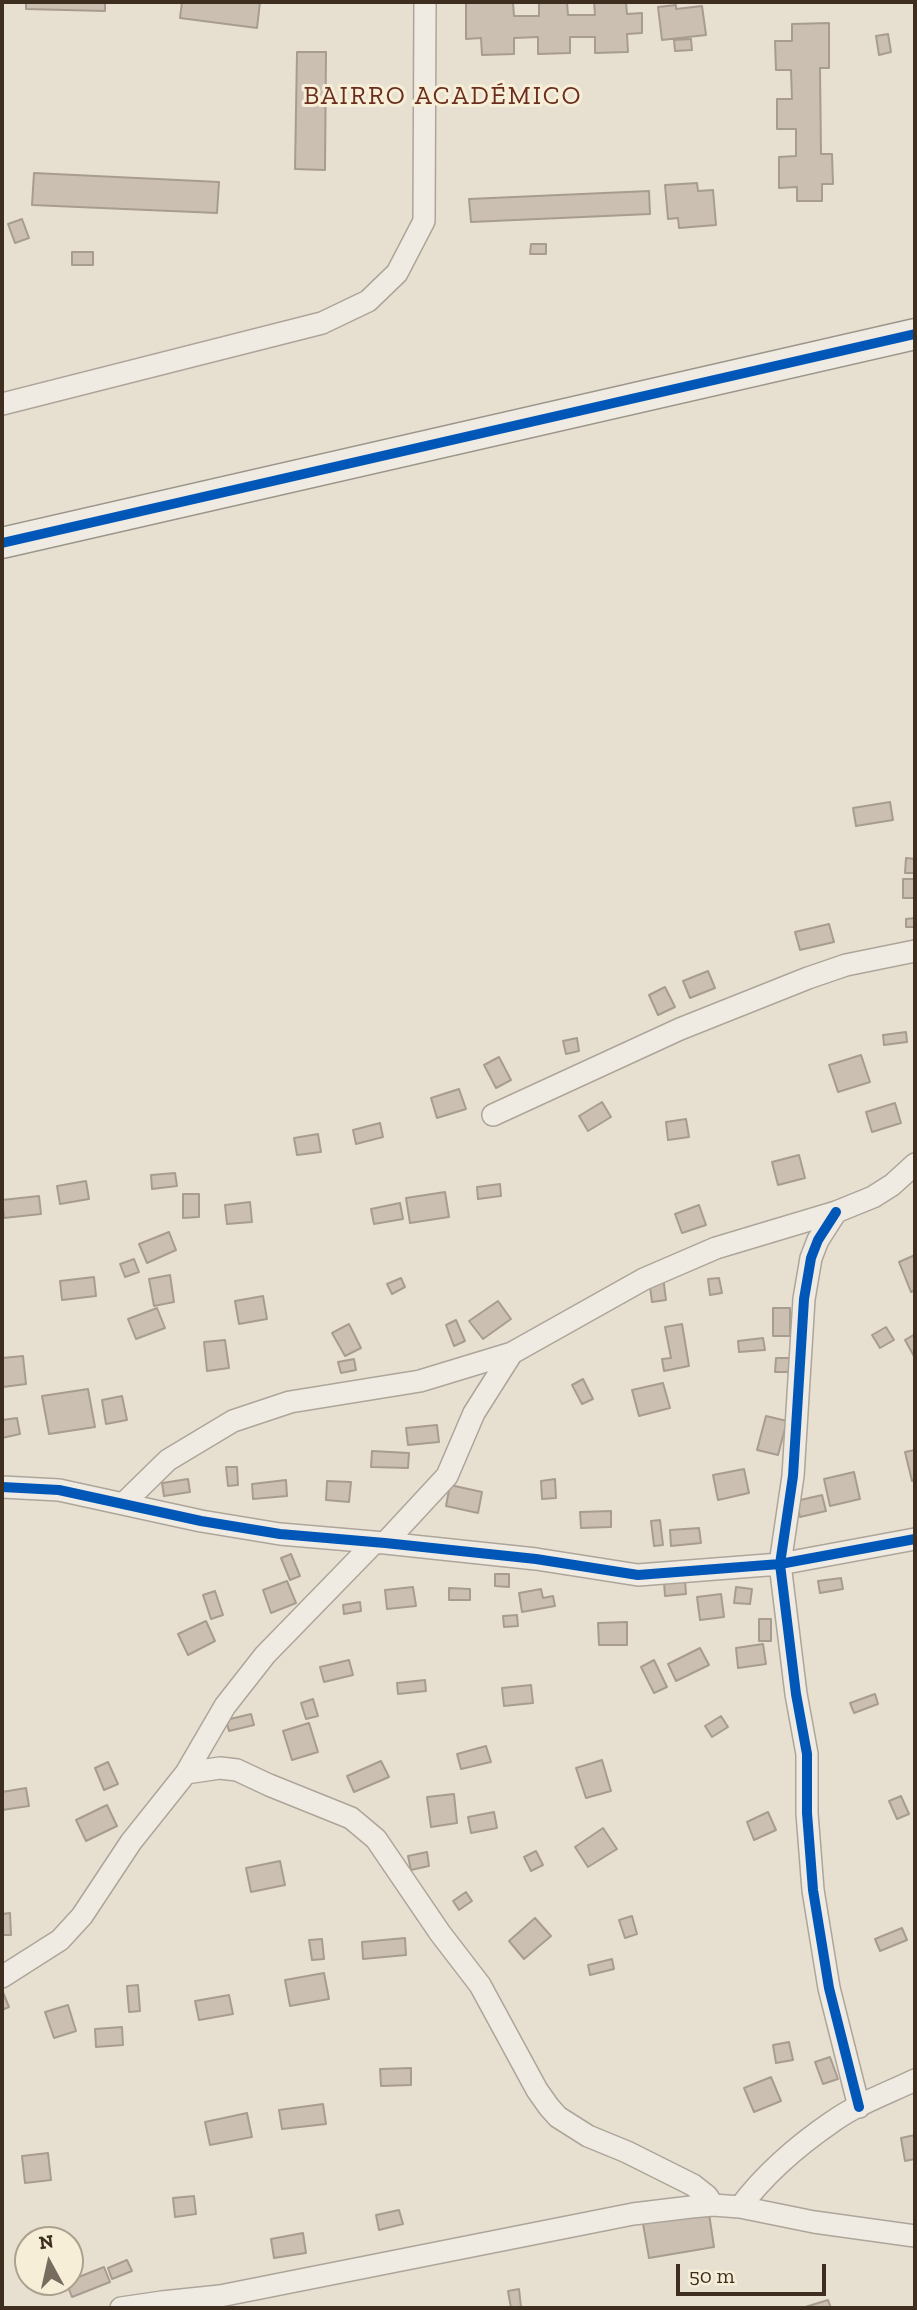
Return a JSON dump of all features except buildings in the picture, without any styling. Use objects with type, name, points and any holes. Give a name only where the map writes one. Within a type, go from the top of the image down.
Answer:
[{"type":"street","points":[[2,404],[322,323],[368,301],[397,273],[424,221],[425,2]]},
{"type":"street","points":[[2,543],[915,334]]},
{"type":"street","points":[[492,1115],[680,1029],[808,978],[846,965],[915,951]]},
{"type":"street","points":[[124,1503],[168,1460],[233,1421],[290,1402],[420,1381],[512,1353],[644,1279],[716,1248],[836,1212],[873,1197],[892,1185],[915,1164]]},
{"type":"street","points":[[836,1212],[818,1240],[807,1277],[793,1476],[780,1564],[796,1694],[807,1754],[807,1813],[813,1890],[829,1988],[859,2107]]},
{"type":"street","points":[[2,1977],[60,1940],[82,1916],[131,1842],[186,1773],[225,1706],[265,1655],[447,1476],[474,1413],[512,1353]]},
{"type":"street","points":[[2,1487],[59,1490],[201,1521],[280,1534],[536,1559],[638,1575],[780,1564],[915,1539]]},
{"type":"street","points":[[186,1773],[220,1768],[237,1770],[342,1814],[362,1826],[376,1839],[440,1933],[480,1985],[537,2090],[558,2117],[588,2136],[693,2185],[707,2196],[713,2205]]},
{"type":"street","points":[[740,2207],[758,2183],[833,2121],[915,2080]]},
{"type":"street","points":[[121,2308],[220,2296],[633,2214],[713,2205],[740,2207],[814,2222],[915,2236]]},
{"type":"cycle path","points":[[2,543],[915,334]]},
{"type":"cycle path","points":[[836,1212],[818,1240],[811,1258],[804,1299],[793,1476],[780,1564],[796,1694],[807,1754],[807,1813],[813,1890],[829,1988],[859,2107]]},
{"type":"cycle path","points":[[2,1487],[59,1490],[201,1521],[280,1534],[536,1559],[638,1575],[780,1564],[915,1539]]},
{"type":"district","name":"BAIRRO ACADÉMICO","points":[[443,97]]}]
